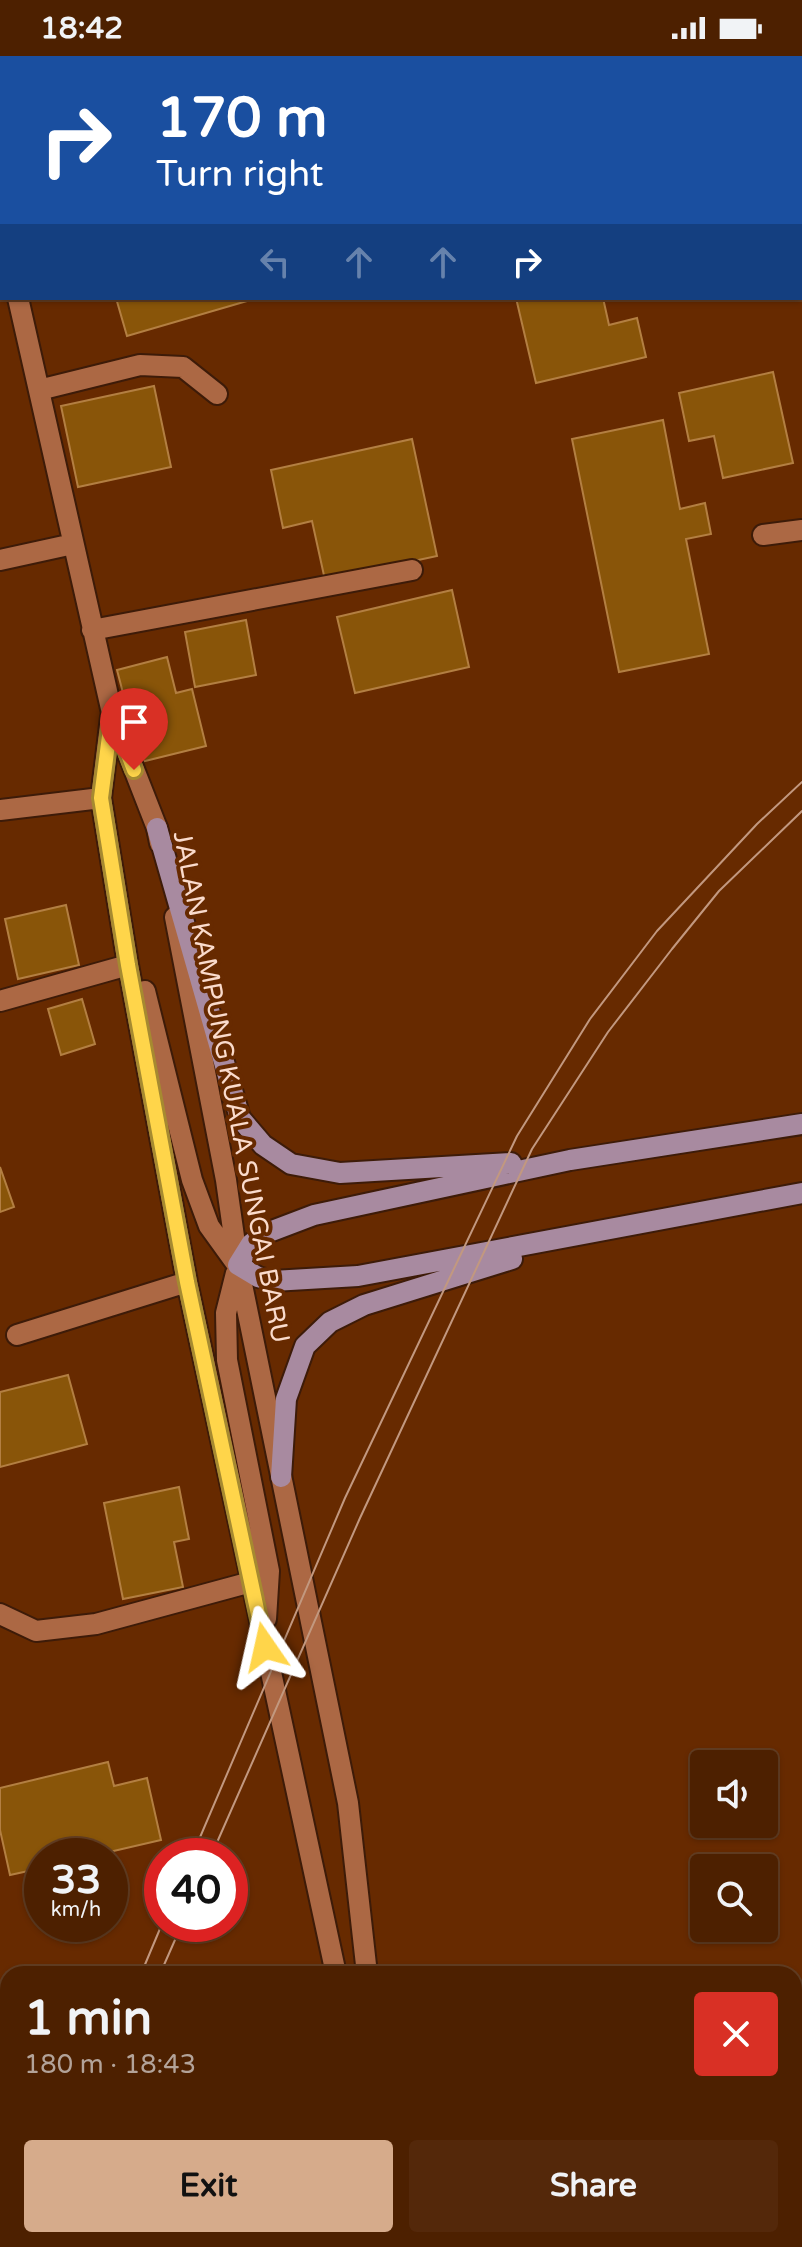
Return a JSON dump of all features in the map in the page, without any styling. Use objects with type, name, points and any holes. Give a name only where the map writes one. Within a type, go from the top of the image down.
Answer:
[{"type":"main road","points":[[157,828],[240,1118],[263,1145],[291,1164],[340,1173],[570,1160]]},
{"type":"main road","points":[[802,1124],[570,1160],[314,1215],[264,1234],[251,1244],[238,1265],[258,1277],[273,1281],[358,1276],[802,1193]]},
{"type":"main road","points":[[281,1477],[286,1399],[305,1346],[330,1322],[364,1305],[604,1231]]},
{"type":"street","name":"JALAN KAMPUNG KUALA SUNGAI BARU","points":[[18,300],[112,713],[157,828],[226,1180],[238,1265],[348,1803],[366,1966]]},
{"type":"street","points":[[39,390],[140,365],[183,367],[217,394]]},
{"type":"street","points":[[763,535],[802,530]]},
{"type":"street","points":[[0,560],[73,544]]},
{"type":"street","points":[[92,630],[412,570]]},
{"type":"street","name":"JALAN KAMPUNG KUALA SUNGAI BARU","points":[[112,713],[101,798],[128,965],[187,1282],[334,1966]]},
{"type":"street","points":[[0,810],[101,798]]},
{"type":"street","points":[[118,898],[147,998],[192,1180],[209,1226],[238,1265],[226,1313],[227,1360],[269,1571],[265,1647]]},
{"type":"street","points":[[0,1001],[128,965]]},
{"type":"street","points":[[17,1335],[187,1282]]},
{"type":"street","points":[[0,1614],[36,1631],[96,1624],[251,1582]]},
{"type":"building","points":[[117,300],[251,300],[127,336]]},
{"type":"building","points":[[516,300],[603,300],[609,325],[637,318],[646,357],[536,383]]},
{"type":"building","points":[[773,372],[793,463],[723,478],[714,436],[689,441],[679,393]]},
{"type":"building","points":[[154,386],[171,467],[78,487],[61,406]]},
{"type":"building","points":[[663,420],[680,509],[705,503],[711,534],[686,539],[709,654],[619,672],[572,439]]},
{"type":"building","points":[[412,439],[437,556],[325,580],[312,521],[283,528],[271,470]]},
{"type":"building","points":[[452,590],[469,667],[355,693],[337,617]]},
{"type":"building","points":[[246,620],[256,675],[195,687],[185,632]]},
{"type":"building","points":[[167,657],[176,693],[192,689],[206,746],[141,762],[117,670]]},
{"type":"building","points":[[66,905],[79,965],[18,979],[5,919]]},
{"type":"building","points":[[82,999],[95,1044],[61,1055],[48,1009]]},
{"type":"building","points":[[0,1167],[14,1207],[0,1212]]},
{"type":"building","points":[[68,1375],[87,1444],[0,1467],[0,1392]]},
{"type":"building","points":[[179,1487],[189,1539],[174,1542],[183,1587],[123,1599],[104,1503]]},
{"type":"building","points":[[108,1762],[114,1786],[147,1778],[161,1838],[144,1838],[144,1844],[128,1848],[128,1838],[24,1838],[24,1872],[10,1875],[0,1830],[0,1788]]},
{"type":"tram line","points":[[200,1838],[345,1498],[517,1136],[590,1019],[657,931],[757,824],[802,782]]},
{"type":"tram line","points":[[219,1838],[360,1518],[532,1149],[608,1032],[672,949],[719,891],[802,811]]},
{"type":"tram line","points":[[144,1966],[154,1942]]},
{"type":"tram line","points":[[164,1966],[174,1942]]},
{"type":"route","points":[[134,770],[112,713],[101,798],[128,965],[187,1282],[265,1647]]}]
